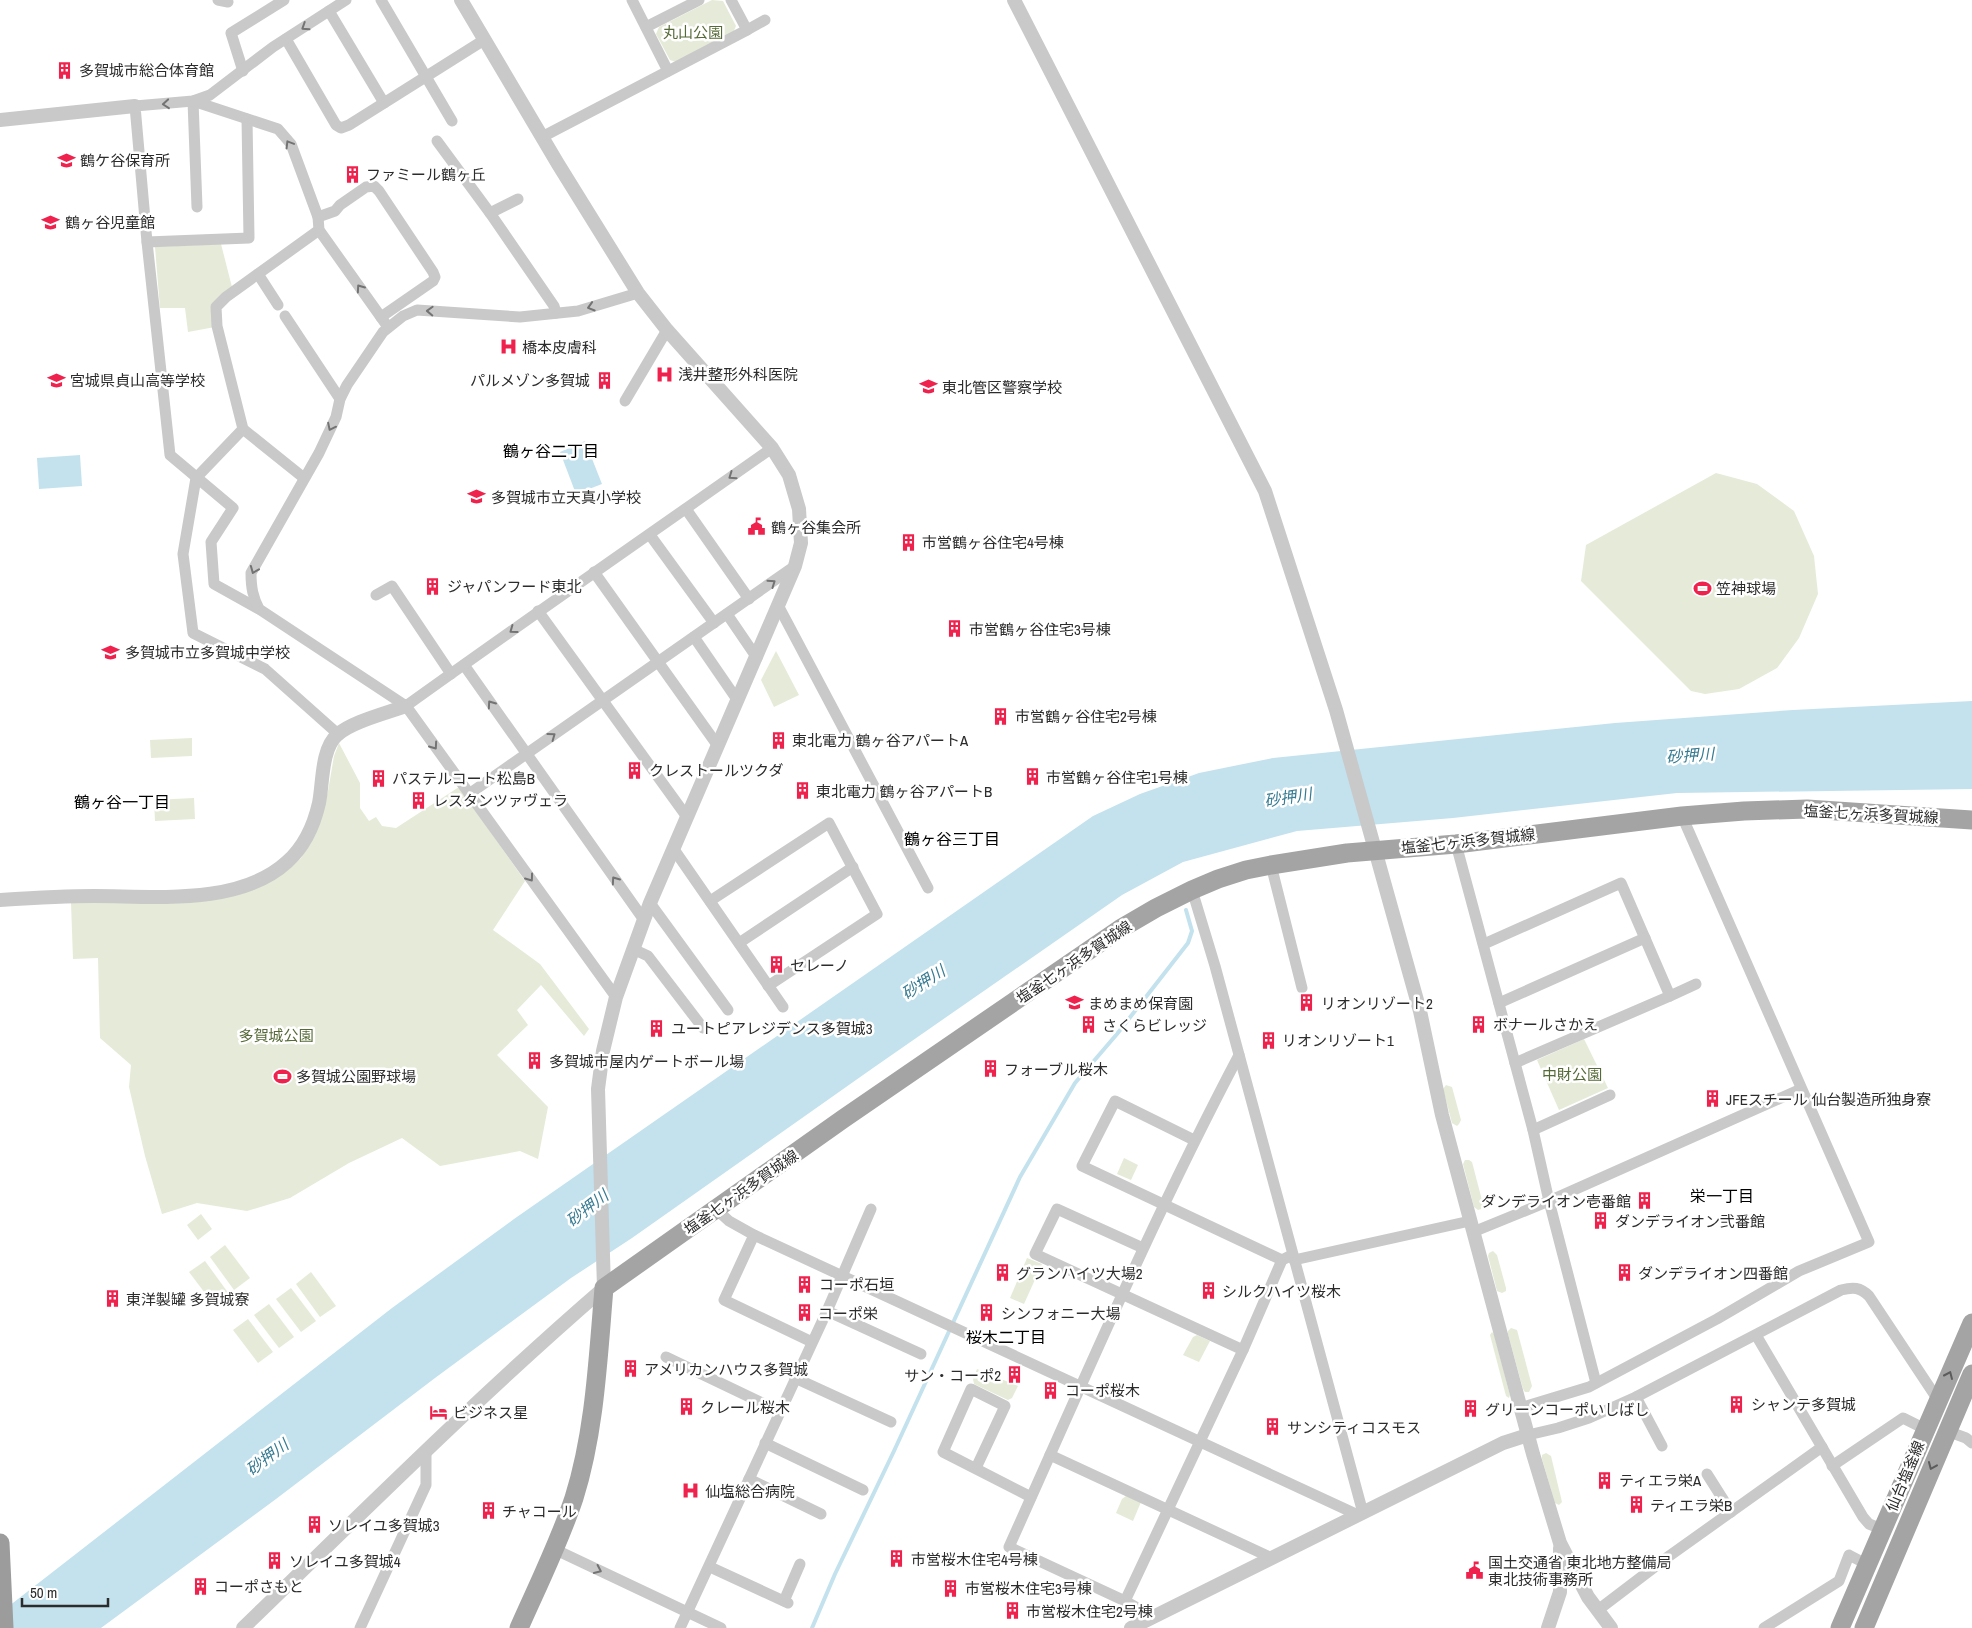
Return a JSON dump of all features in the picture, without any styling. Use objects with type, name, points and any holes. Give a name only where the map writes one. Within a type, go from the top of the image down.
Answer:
[{"type":"highway","points":[[0,1543],[4,1628]]},
{"type":"main road","name":"塩釜七ヶ浜多賀城線","points":[[604,1288],[844,1119],[1120,929],[1192,890],[1246,870],[1372,843],[1456,844],[1682,816],[1744,811],[1807,809],[1972,820]]},
{"type":"main road","points":[[519,1628],[574,1498],[586,1449],[597,1369],[604,1288]]},
{"type":"main road","name":"仙台塩釜線","points":[[1840,1628],[1972,1323]]},
{"type":"main road","name":"仙台塩釜線","points":[[1864,1628],[1972,1374]]},
{"type":"street","points":[[243,71],[231,33],[284,0]]},
{"type":"street","points":[[0,120],[193,102],[210,95],[286,39],[346,0]]},
{"type":"street","points":[[381,0],[427,75],[452,121]]},
{"type":"street","points":[[244,1628],[552,1333],[604,1288],[598,1089],[600,1066],[616,997],[650,903],[779,607],[795,566],[801,543],[799,509],[789,475],[772,448],[667,330],[638,293],[460,0]]},
{"type":"street","points":[[632,0],[668,71]]},
{"type":"street","points":[[646,27],[700,0]]},
{"type":"street","points":[[731,0],[747,30]]},
{"type":"street","points":[[1014,0],[1265,491],[1344,739],[1420,1011],[1442,1115],[1471,1226],[1520,1408],[1560,1544],[1588,1597],[1611,1628]]},
{"type":"street","points":[[329,11],[384,103]]},
{"type":"street","points":[[542,137],[765,20]]},
{"type":"street","points":[[286,39],[336,124],[341,128],[349,125],[484,40]]},
{"type":"street","points":[[193,102],[278,129],[291,144],[318,217],[319,230],[388,327]]},
{"type":"street","points":[[193,102],[198,207]]},
{"type":"street","points":[[135,106],[147,242],[170,454],[233,508],[211,542],[214,584],[259,609],[406,706],[616,997]]},
{"type":"street","points":[[147,242],[250,238],[247,119]]},
{"type":"street","points":[[437,141],[490,213],[554,306],[556,313]]},
{"type":"street","points":[[318,217],[335,211],[340,205],[366,187],[374,186],[433,272],[435,276],[433,281],[381,317]]},
{"type":"street","points":[[490,213],[518,199]]},
{"type":"street","points":[[304,478],[243,429],[217,326],[216,307],[226,297],[319,230]]},
{"type":"street","points":[[258,274],[278,305]]},
{"type":"street","points":[[259,609],[252,595],[251,573],[319,453],[336,418],[340,400],[348,385],[388,327],[403,316],[417,310],[520,317],[578,311],[638,293]]},
{"type":"street","points":[[284,316],[340,400]]},
{"type":"street","points":[[624,402],[667,330]]},
{"type":"street","points":[[243,429],[196,478],[183,554],[192,633],[265,669],[338,734]]},
{"type":"street","points":[[0,900],[91,896],[197,896],[223,892],[251,883],[269,874],[287,863],[301,847],[308,834],[318,804],[325,756],[332,741],[338,734],[406,706],[538,611],[650,535],[772,448]]},
{"type":"street","points":[[686,509],[749,599]]},
{"type":"street","points":[[650,535],[714,622]]},
{"type":"street","points":[[469,794],[795,566]]},
{"type":"street","points":[[594,572],[718,746]]},
{"type":"street","points":[[376,595],[392,586],[451,674]]},
{"type":"street","points":[[779,607],[928,888]]},
{"type":"street","points":[[538,611],[687,817]]},
{"type":"street","points":[[727,614],[757,658]]},
{"type":"street","points":[[694,637],[738,701]]},
{"type":"street","points":[[464,665],[644,920]]},
{"type":"street","points":[[1520,1408],[1596,1383],[1717,1319],[1799,1271],[1869,1242],[1682,816]]},
{"type":"street","points":[[710,901],[829,823],[877,914],[768,986]]},
{"type":"street","points":[[1456,844],[1533,1130],[1549,1201],[1596,1383]]},
{"type":"street","points":[[673,848],[783,1007]]},
{"type":"street","points":[[1271,864],[1302,988]]},
{"type":"street","points":[[738,943],[853,867]]},
{"type":"street","points":[[1484,944],[1621,883],[1670,996]]},
{"type":"street","points":[[1192,890],[1216,966],[1289,1259],[1360,1514]]},
{"type":"street","points":[[650,903],[728,1010]]},
{"type":"street","points":[[1499,1002],[1645,938]]},
{"type":"street","points":[[633,949],[648,956],[703,1028]]},
{"type":"street","points":[[1515,1063],[1696,984]]},
{"type":"street","points":[[1152,1616],[1125,1601],[1009,1547],[1163,1205],[1194,1140],[1239,1055]]},
{"type":"street","points":[[1194,1140],[1115,1101],[1082,1166],[1163,1205],[1289,1259],[1471,1226],[1549,1201],[1801,1089]]},
{"type":"street","points":[[1533,1130],[1610,1095]]},
{"type":"street","points":[[680,1628],[710,1567],[779,1411],[827,1311],[871,1209]]},
{"type":"street","points":[[1143,1248],[1057,1209],[1035,1254],[1243,1350]]},
{"type":"street","points":[[717,1210],[729,1221],[754,1234],[1360,1514]]},
{"type":"street","points":[[754,1234],[724,1300],[812,1342]]},
{"type":"street","points":[[1125,1601],[1199,1441],[1289,1259]]},
{"type":"street","points":[[1130,1628],[1503,1443],[1589,1418],[1636,1397],[1841,1290],[1852,1287],[1862,1289],[1869,1296],[1938,1400]]},
{"type":"street","points":[[827,1311],[921,1354]]},
{"type":"street","points":[[1756,1335],[1864,1517],[1869,1524],[1882,1530]]},
{"type":"street","points":[[666,1357],[779,1411]]},
{"type":"street","points":[[796,1378],[891,1422]]},
{"type":"street","points":[[976,1468],[1005,1406],[971,1389],[944,1452],[1031,1497]]},
{"type":"street","points":[[1636,1397],[1662,1446]]},
{"type":"street","points":[[1832,1466],[1903,1418],[1925,1429]]},
{"type":"street","points":[[1947,1431],[1966,1438],[1972,1443]]},
{"type":"street","points":[[765,1443],[863,1490]]},
{"type":"street","points":[[1598,1610],[1665,1559],[1822,1447]]},
{"type":"street","points":[[360,1628],[426,1485],[426,1452]]},
{"type":"street","points":[[1050,1456],[1272,1558]]},
{"type":"street","points":[[1707,1474],[1731,1512]]},
{"type":"street","points":[[749,1479],[821,1514]]},
{"type":"street","points":[[1548,1628],[1560,1592],[1560,1544]]},
{"type":"street","points":[[554,1549],[721,1628]]},
{"type":"street","points":[[1764,1628],[1839,1581],[1849,1555],[1868,1565]]},
{"type":"street","points":[[710,1567],[786,1602],[800,1564]]},
{"type":"street","points":[[1560,1592],[1578,1592],[1588,1597]]},
{"type":"green space","name":"丸山公園","points":[[712,0],[723,1],[736,26],[733,33],[676,62],[670,60],[656,34],[659,27]]},
{"type":"green space","points":[[221,244],[232,287],[224,294],[215,327],[188,332],[185,308],[160,308],[155,247]]},
{"type":"green space","name":"笠神球場","points":[[1716,473],[1757,484],[1794,511],[1814,556],[1818,594],[1799,638],[1777,668],[1739,689],[1705,694],[1691,691],[1581,581],[1586,545]]},
{"type":"green space","points":[[776,651],[799,695],[774,707],[761,680]]},
{"type":"green space","points":[[192,738],[192,756],[151,758],[150,740]]},
{"type":"green space","name":"多賀城公園","points":[[339,743],[360,783],[360,808],[369,821],[376,817],[382,826],[396,828],[459,787],[525,881],[493,930],[540,964],[589,1029],[584,1036],[541,985],[517,1010],[528,1025],[497,1055],[548,1107],[538,1159],[520,1151],[440,1166],[402,1138],[349,1163],[290,1198],[247,1211],[197,1203],[162,1214],[145,1156],[129,1087],[131,1065],[100,1038],[98,958],[73,959],[71,903],[172,901],[273,878],[289,869],[301,858],[310,844],[319,823],[328,791],[334,756]]},
{"type":"green space","points":[[194,798],[195,819],[155,821],[154,800]]},
{"type":"green space","name":"中財公園","points":[[1584,1039],[1608,1088],[1559,1110],[1537,1060]]},
{"type":"green space","points":[[1446,1085],[1452,1087],[1461,1120],[1457,1126],[1452,1123],[1443,1089]]},
{"type":"green space","points":[[1124,1158],[1138,1165],[1131,1180],[1117,1174]]},
{"type":"green space","points":[[1465,1160],[1472,1162],[1483,1204],[1481,1209],[1478,1210],[1474,1207],[1463,1164]]},
{"type":"green space","points":[[201,1214],[212,1229],[198,1240],[187,1225]]},
{"type":"green space","points":[[225,1245],[250,1278],[234,1290],[210,1257]]},
{"type":"green space","points":[[1493,1251],[1497,1255],[1506,1288],[1506,1291],[1502,1293],[1497,1291],[1488,1256]]},
{"type":"green space","points":[[1027,1258],[1042,1264],[1024,1304],[1010,1298]]},
{"type":"green space","points":[[205,1261],[229,1294],[214,1305],[189,1272]]},
{"type":"green space","points":[[311,1272],[336,1306],[320,1317],[296,1284]]},
{"type":"green space","points":[[291,1288],[316,1321],[301,1332],[276,1299]]},
{"type":"green space","points":[[269,1304],[294,1337],[279,1348],[254,1315]]},
{"type":"green space","points":[[248,1319],[273,1352],[258,1363],[233,1330]]},
{"type":"green space","points":[[1511,1328],[1517,1330],[1532,1386],[1529,1392],[1525,1392],[1523,1389],[1508,1334]]},
{"type":"green space","points":[[1492,1332],[1510,1395],[1509,1398],[1506,1396],[1490,1335]]},
{"type":"green space","points":[[1197,1335],[1210,1341],[1199,1362],[1183,1355],[1193,1337]]},
{"type":"green space","points":[[977,1369],[1018,1386],[1012,1398],[1008,1400],[974,1384],[973,1379]]},
{"type":"green space","points":[[1546,1453],[1551,1456],[1562,1502],[1559,1505],[1555,1503],[1542,1459],[1542,1455]]},
{"type":"green space","points":[[1126,1496],[1141,1502],[1133,1521],[1116,1513],[1122,1499]]},
{"type":"water","points":[[585,441],[602,484],[576,494],[560,452]]},
{"type":"water","points":[[80,455],[82,486],[39,489],[37,458]]},
{"type":"water","name":"砂押川","points":[[1972,701],[1972,789],[1677,793],[1453,818],[1297,831],[1183,862],[1122,895],[632,1238],[571,1278],[101,1628],[0,1628],[0,1613],[392,1308],[514,1219],[1093,816],[1140,794],[1199,773],[1273,758],[1615,723],[1793,710]]},
{"type":"waterway","points":[[812,1628],[835,1574],[894,1451],[1020,1177],[1075,1083],[1117,1034],[1188,943],[1192,931],[1186,910]]},
{"type":"place","name":"多賀城市総合体育館","points":[[65,70]]},
{"type":"place","name":"鶴ケ谷保育所","points":[[66,160]]},
{"type":"place","name":"ファミール鶴ヶ丘","points":[[352,174]]},
{"type":"place","name":"鶴ヶ谷児童館","points":[[51,222]]},
{"type":"place","name":"橋本皮膚科","points":[[508,347]]},
{"type":"place","name":"浅井整形外科医院","points":[[664,374]]},
{"type":"place","name":"宮城県貞山高等学校","points":[[56,380]]},
{"type":"place","name":"パルメゾン多賀城","points":[[604,380]]},
{"type":"place","name":"東北管区警察学校","points":[[928,387]]},
{"type":"place","name":"多賀城市立天真小学校","points":[[477,497]]},
{"type":"place","name":"鶴ヶ谷集会所","points":[[757,527]]},
{"type":"place","name":"市営鶴ヶ谷住宅4号棟","points":[[908,542]]},
{"type":"place","name":"ジャパンフード東北","points":[[433,586]]},
{"type":"place","name":"笠神球場","points":[[1702,588]]},
{"type":"place","name":"市営鶴ヶ谷住宅3号棟","points":[[955,629]]},
{"type":"place","name":"多賀城市立多賀城中学校","points":[[111,652]]},
{"type":"place","name":"市営鶴ヶ谷住宅2号棟","points":[[1001,716]]},
{"type":"place","name":"東北電力 鶴ヶ谷アパートA","points":[[778,740]]},
{"type":"place","name":"クレストールツクダ","points":[[635,770]]},
{"type":"place","name":"市営鶴ヶ谷住宅1号棟","points":[[1032,777]]},
{"type":"place","name":"パステルコート松島B","points":[[378,778]]},
{"type":"place","name":"東北電力 鶴ヶ谷アパートB","points":[[802,791]]},
{"type":"place","name":"レスタンツァヴェラ","points":[[419,800]]},
{"type":"place","name":"セレーノ","points":[[776,965]]},
{"type":"place","name":"まめまめ保育園","points":[[1074,1003]]},
{"type":"place","name":"リオンリゾート2","points":[[1307,1003]]},
{"type":"place","name":"ボナールさかえ","points":[[1479,1024]]},
{"type":"place","name":"さくらビレッジ","points":[[1088,1025]]},
{"type":"place","name":"ユートピアレジデンス多賀城3","points":[[657,1028]]},
{"type":"place","name":"リオンリゾート1","points":[[1268,1040]]},
{"type":"place","name":"多賀城市屋内ゲートボール場","points":[[535,1061]]},
{"type":"place","name":"フォーブル桜木","points":[[990,1069]]},
{"type":"place","name":"多賀城公園野球場","points":[[282,1076]]},
{"type":"place","name":"JFEスチール 仙台製造所独身寮","points":[[1712,1099]]},
{"type":"place","name":"ダンデライオン壱番館","points":[[1645,1201]]},
{"type":"place","name":"ダンデライオン弐番館","points":[[1601,1221]]},
{"type":"place","name":"グランハイツ大場2","points":[[1002,1273]]},
{"type":"place","name":"ダンデライオン四番館","points":[[1624,1273]]},
{"type":"place","name":"コーポ石垣","points":[[805,1284]]},
{"type":"place","name":"シルクハイツ桜木","points":[[1208,1291]]},
{"type":"place","name":"東洋製罐 多賀城寮","points":[[112,1299]]},
{"type":"place","name":"コーポ栄","points":[[804,1313]]},
{"type":"place","name":"シンフォニー大場","points":[[987,1313]]},
{"type":"place","name":"アメリカンハウス多賀城","points":[[630,1369]]},
{"type":"place","name":"サン・コーポ2","points":[[1015,1375]]},
{"type":"place","name":"コーポ桜木","points":[[1051,1390]]},
{"type":"place","name":"シャンテ多賀城","points":[[1737,1404]]},
{"type":"place","name":"クレール桜木","points":[[686,1407]]},
{"type":"place","name":"グリーンコーポいしばし","points":[[1471,1409]]},
{"type":"place","name":"ビジネス星","points":[[439,1412]]},
{"type":"place","name":"サンシティコスモス","points":[[1273,1427]]},
{"type":"place","name":"ティエラ栄A","points":[[1605,1480]]},
{"type":"place","name":"仙塩総合病院","points":[[691,1491]]},
{"type":"place","name":"ティエラ栄B","points":[[1636,1505]]},
{"type":"place","name":"チャコール","points":[[488,1511]]},
{"type":"place","name":"ソレイユ多賀城3","points":[[314,1525]]},
{"type":"place","name":"市営桜木住宅4号棟","points":[[897,1559]]},
{"type":"place","name":"ソレイユ多賀城4","points":[[275,1561]]},
{"type":"place","name":"国土交通省 東北地方整備局 東北技術事務所","points":[[1474,1571]]},
{"type":"place","name":"コーポさもと","points":[[200,1586]]},
{"type":"place","name":"市営桜木住宅3号棟","points":[[951,1588]]},
{"type":"place","name":"市営桜木住宅2号棟","points":[[1012,1611]]},
{"type":"district","name":"鶴ヶ谷二丁目","points":[[551,451]]},
{"type":"district","name":"鶴ヶ谷一丁目","points":[[122,802]]},
{"type":"district","name":"鶴ヶ谷三丁目","points":[[952,839]]},
{"type":"district","name":"栄一丁目","points":[[1722,1196]]},
{"type":"district","name":"桜木二丁目","points":[[1006,1337]]}]
